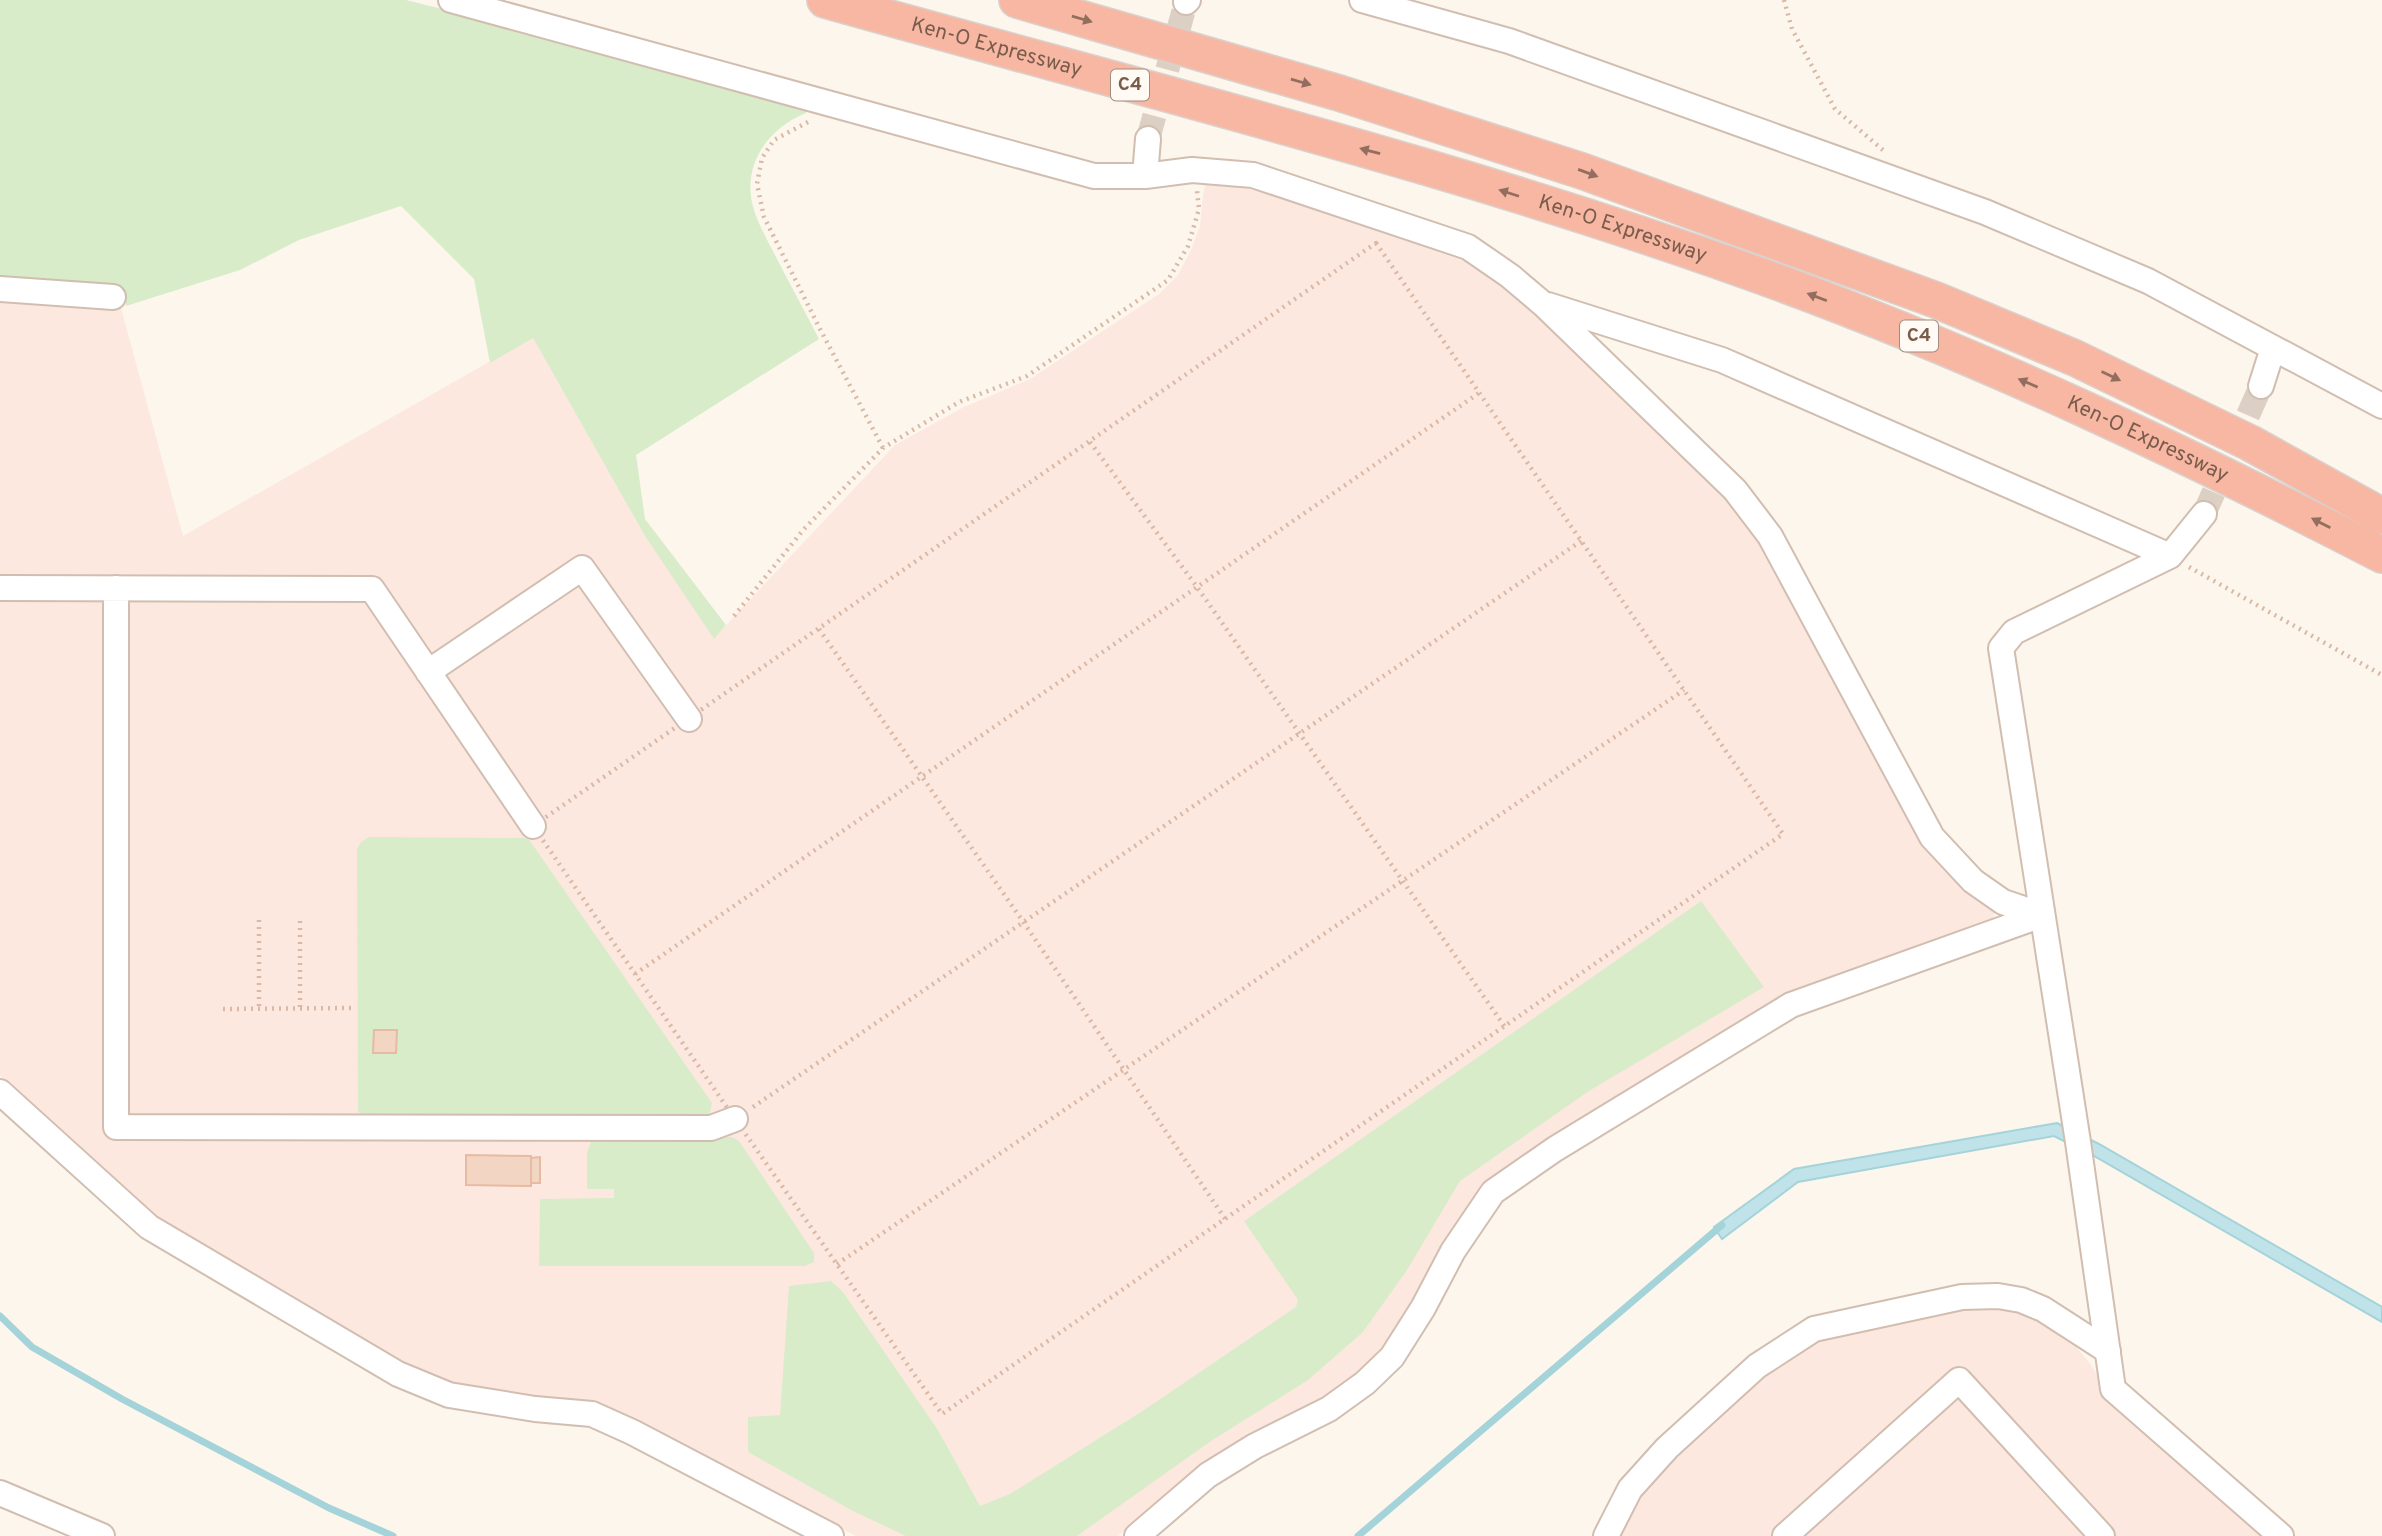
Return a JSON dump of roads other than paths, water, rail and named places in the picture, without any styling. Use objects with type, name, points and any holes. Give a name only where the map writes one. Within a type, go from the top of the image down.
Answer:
[{"type":"highway","name":"Ken-O Expressway","points":[[825,0],[1436,170],[1623,229],[1781,284],[1919,336],[2058,396],[2228,475],[2382,555]]},
{"type":"highway","name":"Ken-O Expressway","points":[[1017,0],[1339,93],[1569,167],[1936,300],[2075,358],[2238,437],[2382,516]]},
{"type":"street","points":[[451,0],[1094,176],[1145,176],[1192,170],[1253,176],[1468,247],[1510,276],[1543,304],[1735,490],[1770,536],[1932,836],[1973,881],[2003,902],[2042,915]]},
{"type":"street","points":[[1363,0],[1509,41],[1985,212],[2148,281],[2382,406]]},
{"type":"street","points":[[1145,176],[1148,139]]},
{"type":"street","points":[[0,289],[113,297]]},
{"type":"street","points":[[1543,304],[1722,360],[2170,556]]},
{"type":"street","points":[[2261,386],[2273,348]]},
{"type":"street","points":[[2204,514],[2170,556],[2014,632],[2001,648],[2113,1389],[2281,1536]]},
{"type":"street","points":[[428,672],[582,568],[689,719]]},
{"type":"street","points":[[0,587],[372,589],[533,826]]},
{"type":"street","points":[[116,588],[116,1127],[711,1128],[735,1119]]},
{"type":"street","points":[[1137,1536],[1208,1475],[1255,1446],[1329,1409],[1365,1383],[1392,1357],[1423,1308],[1453,1251],[1493,1192],[1555,1149],[1791,1005],[2042,915]]},
{"type":"street","points":[[1,1095],[149,1227],[398,1374],[449,1395],[535,1409],[592,1414],[632,1432],[831,1536]]},
{"type":"street","points":[[1606,1536],[1630,1489],[1667,1448],[1757,1366],[1814,1329],[1962,1297],[1998,1296],[2021,1300],[2043,1309],[2108,1351]]},
{"type":"street","points":[[1785,1536],[1959,1380],[2102,1536]]},
{"type":"street","points":[[0,1493],[102,1536]]},
{"type":"water","points":[[2057,1123],[2099,1144],[2382,1307],[2382,1322],[2094,1156],[2054,1136],[1798,1182],[1722,1239],[1714,1227],[1794,1169]]},
{"type":"waterway","points":[[1358,1536],[1722,1225]]},
{"type":"waterway","points":[[0,1316],[32,1347],[122,1399],[329,1508],[393,1536]]},
{"type":"tunnel","points":[[1148,139],[1186,2]]},
{"type":"tunnel","points":[[2204,514],[2261,386]]}]
